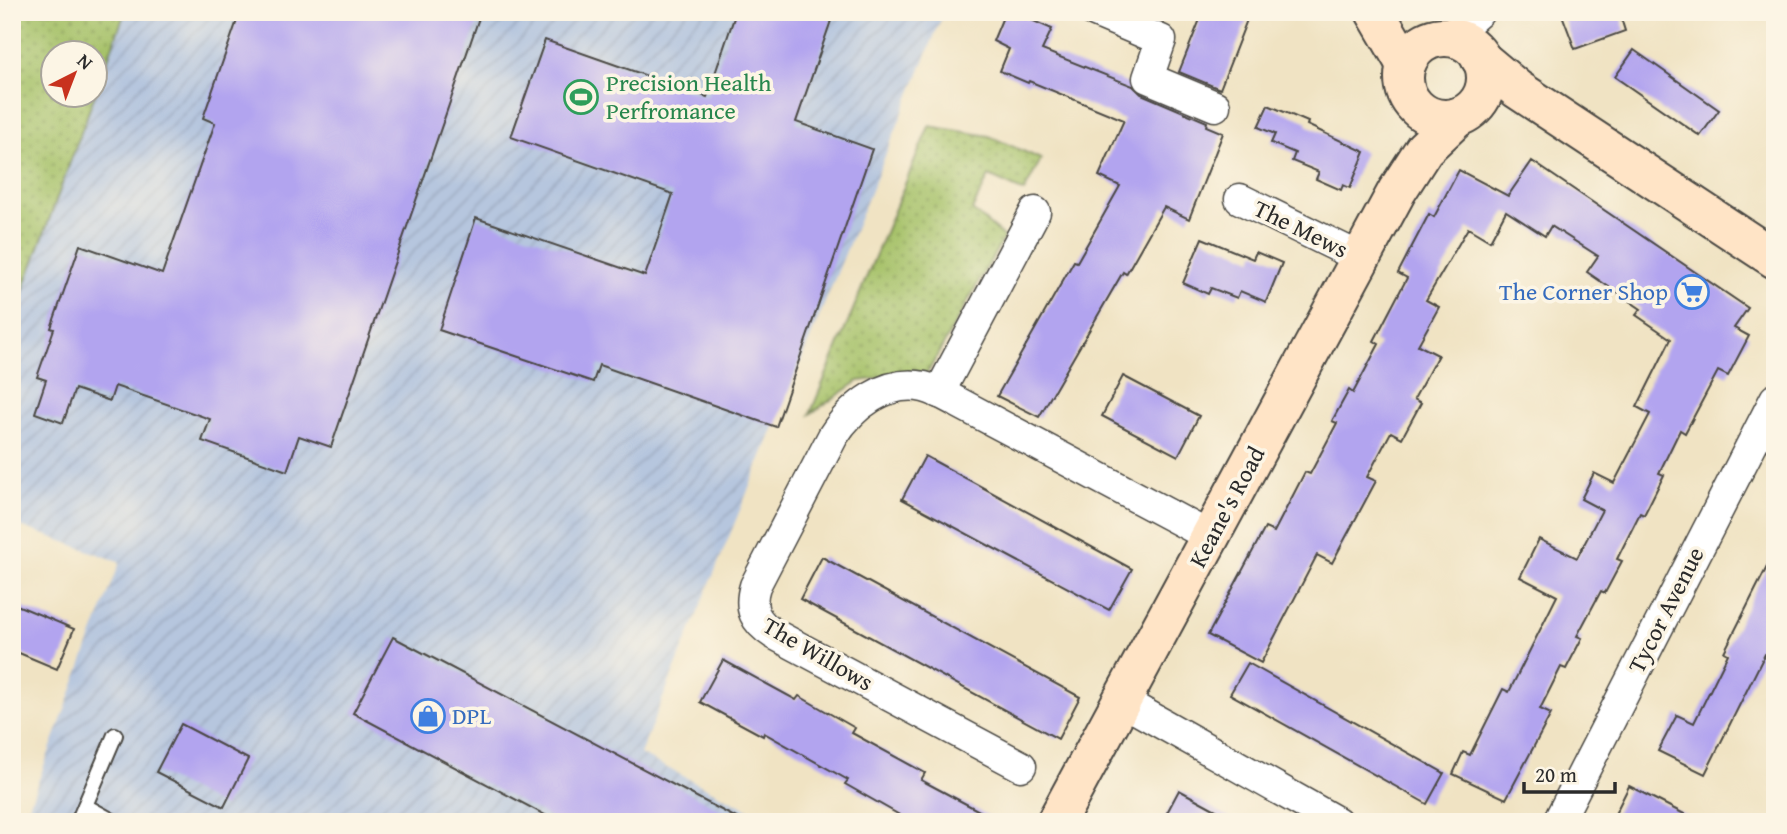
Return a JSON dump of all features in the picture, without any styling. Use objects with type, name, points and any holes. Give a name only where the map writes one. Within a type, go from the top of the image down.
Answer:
[{"type":"street","points":[[1095,12],[1161,40],[1148,78],[1215,106]]},
{"type":"street","points":[[1374,12],[1407,80],[1413,104],[1429,116],[1438,118],[1498,103],[1522,103],[1566,120]]},
{"type":"street","points":[[1384,12],[1423,33],[1461,47],[1506,81],[1775,259]]},
{"type":"street","points":[[1466,112],[1484,89],[1484,68],[1461,47],[1455,33],[1480,12]]},
{"type":"street","points":[[1407,80],[1419,47],[1461,47]]},
{"type":"street","name":"Keane's Road","points":[[1397,191],[1406,156],[1407,80]]},
{"type":"street","name":"Keane's Road","points":[[1056,822],[1397,191],[1424,149],[1466,112]]},
{"type":"street","name":"The Mews","points":[[1240,199],[1361,258]]},
{"type":"street","points":[[939,393],[1035,212]]},
{"type":"street","name":"The Willows","points":[[1021,766],[774,634],[758,621],[752,610],[752,595],[759,578],[833,436],[846,417],[864,401],[889,390],[915,386],[939,393],[1211,537]]},
{"type":"street","name":"Tycor Avenue","points":[[1558,822],[1775,398]]},
{"type":"street","points":[[1122,701],[1337,822]]},
{"type":"lane","points":[[78,822],[115,735]]},
{"type":"lane","points":[[85,806],[114,822]]},
{"type":"shaded area","points":[[125,12],[944,12],[640,754],[773,822],[23,822],[120,562],[12,523],[12,321],[90,108],[108,108],[108,58]]},
{"type":"green space","points":[[15,12],[125,12],[108,58],[108,38],[38,38],[38,108],[90,108],[12,321],[12,19]]},
{"type":"green space","points":[[929,126],[989,136],[1041,159],[1024,192],[989,176],[972,210],[1004,237],[928,372],[859,381],[810,414]]},
{"type":"building","points":[[240,12],[481,12],[331,447],[299,436],[287,471],[202,441],[210,419],[115,386],[110,401],[75,389],[63,423],[35,413],[46,380],[37,377],[80,245],[162,274],[215,123],[203,118]]},
{"type":"building","points":[[736,12],[834,12],[796,122],[872,149],[776,427],[599,365],[593,382],[439,330],[476,218],[645,276],[673,194],[511,137],[545,40],[707,97]]},
{"type":"building","points":[[1005,12],[1013,12],[1052,29],[1042,50],[1133,86],[1141,94],[1207,122],[1206,126],[1223,133],[1189,219],[1164,207],[1039,417],[997,396],[1120,186],[1099,176],[1124,120],[1000,71],[1009,49],[993,41]]},
{"type":"building","points":[[1203,12],[1250,12],[1220,89],[1179,72]]},
{"type":"building","points":[[1561,12],[1619,12],[1625,31],[1575,49]]},
{"type":"building","points":[[1634,50],[1719,110],[1700,136],[1615,77]]},
{"type":"building","points":[[1268,105],[1308,122],[1307,125],[1365,152],[1350,188],[1343,185],[1341,190],[1316,179],[1319,172],[1292,161],[1295,153],[1271,143],[1275,134],[1258,127]]},
{"type":"building","points":[[1532,161],[1748,308],[1734,328],[1749,336],[1728,376],[1718,371],[1685,433],[1680,430],[1659,473],[1664,475],[1644,515],[1640,513],[1617,559],[1622,561],[1605,593],[1601,591],[1577,636],[1582,638],[1566,669],[1561,667],[1540,709],[1551,714],[1506,799],[1453,774],[1463,752],[1470,755],[1503,689],[1509,692],[1557,596],[1520,577],[1539,539],[1577,558],[1602,510],[1581,499],[1594,473],[1614,483],[1650,414],[1637,407],[1671,339],[1636,315],[1641,309],[1587,272],[1598,256],[1551,226],[1545,236],[1506,211],[1490,241],[1468,228],[1426,300],[1439,307],[1418,345],[1438,355],[1414,399],[1421,403],[1402,438],[1391,432],[1367,477],[1376,481],[1332,563],[1317,555],[1261,663],[1208,635],[1265,528],[1274,532],[1305,472],[1310,474],[1337,423],[1332,421],[1349,390],[1353,393],[1379,344],[1374,341],[1407,278],[1398,273],[1429,214],[1434,217],[1459,170],[1508,196]]},
{"type":"building","points":[[1202,238],[1253,259],[1256,252],[1282,263],[1266,302],[1240,291],[1237,298],[1211,288],[1208,294],[1183,283]]},
{"type":"building","points":[[1123,376],[1199,416],[1178,456],[1102,416]]},
{"type":"building","points":[[925,456],[1132,569],[1109,610],[902,499]]},
{"type":"building","points":[[1775,551],[1775,659],[1765,654],[1705,774],[1658,751],[1677,715],[1694,723],[1728,654],[1724,652]]},
{"type":"building","points":[[822,557],[1080,697],[1058,739],[800,599]]},
{"type":"building","points":[[12,603],[74,629],[57,669],[12,650]]},
{"type":"building","points":[[393,637],[744,822],[558,822],[353,713]]},
{"type":"building","points":[[723,660],[796,700],[799,696],[855,728],[852,733],[925,773],[921,780],[1000,822],[912,822],[845,784],[848,780],[764,733],[763,736],[700,702]]},
{"type":"building","points":[[1248,663],[1444,773],[1427,804],[1230,694]]},
{"type":"building","points":[[181,724],[248,759],[224,807],[156,772]]},
{"type":"building","points":[[1629,786],[1700,822],[1611,822]]},
{"type":"building","points":[[1179,790],[1238,822],[1162,822]]},
{"type":"place","name":"Precision Health Perfromance","points":[[581,97]]},
{"type":"place","name":"The Corner Shop","points":[[1692,292]]},
{"type":"place","name":"DPL","points":[[428,716]]}]
